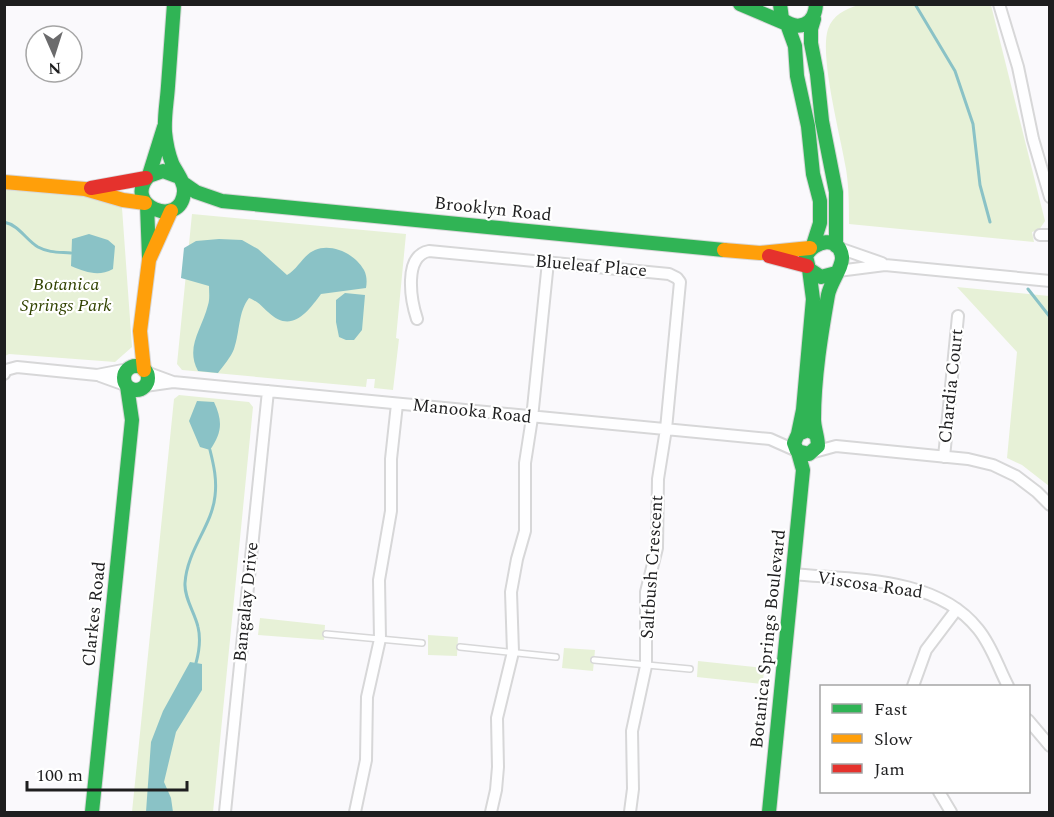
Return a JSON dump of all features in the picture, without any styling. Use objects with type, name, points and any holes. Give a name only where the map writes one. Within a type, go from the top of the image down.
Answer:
[{"type":"street","points":[[740,4],[792,27],[804,27],[815,12],[829,4]]},
{"type":"street","points":[[780,4],[780,14],[787,24],[795,46],[797,76],[808,126],[813,174],[820,201],[820,223],[806,256],[813,299],[803,410],[794,443],[806,452],[836,446],[944,457],[993,465],[1016,476],[1050,505]]},
{"type":"street","points":[[999,4],[1018,67],[1033,139],[1050,197]]},
{"type":"street","points":[[146,204],[142,190],[165,124],[175,5]]},
{"type":"street","points":[[806,452],[819,442],[814,417],[825,312],[829,290],[842,262],[837,247],[836,192],[822,121],[811,43],[815,12]]},
{"type":"street","points":[[4,182],[85,189],[146,204],[162,212],[173,210],[184,198],[181,180],[171,161],[165,124]]},
{"type":"street","points":[[85,189],[148,176],[165,170],[173,172],[181,180]]},
{"type":"street","name":"Brooklyn Road","points":[[181,180],[189,189],[222,201],[760,253],[808,268]]},
{"type":"street","name":"Brooklyn Road","points":[[173,210],[222,201]]},
{"type":"street","name":"Clarkes Road","points":[[92,813],[132,420],[145,379],[140,331],[149,260],[146,204]]},
{"type":"street","name":"Clarkes Road","points":[[149,260],[173,210]]},
{"type":"street","points":[[812,246],[825,241],[885,265]]},
{"type":"street","name":"Brooklyn Road","points":[[760,253],[812,246]]},
{"type":"street","name":"Blueleaf Place","points":[[417,319],[411,295],[414,264],[424,252],[669,274],[677,278],[680,288],[666,429]]},
{"type":"street","points":[[491,813],[496,790],[497,718],[513,652],[511,592],[525,531],[525,463],[532,418],[548,262]]},
{"type":"street","points":[[808,268],[818,276],[824,277],[837,272],[885,265],[1050,280]]},
{"type":"street","name":"Chardia Court","points":[[944,457],[958,316]]},
{"type":"street","name":"Clarkes Road","points":[[129,369],[132,350],[140,331]]},
{"type":"street","points":[[4,374],[6,370],[17,367],[97,375],[133,390],[145,379],[137,367],[97,375]]},
{"type":"street","points":[[126,386],[123,378],[129,369]]},
{"type":"street","name":"Manooka Road","points":[[145,379],[532,418],[770,439],[797,435]]},
{"type":"street","name":"Clarkes Road","points":[[126,386],[132,420]]},
{"type":"street","name":"Bangalay Drive","points":[[225,813],[268,391]]},
{"type":"street","points":[[355,813],[366,760],[367,697],[380,639],[379,580],[391,511],[391,459],[398,404]]},
{"type":"street","name":"Saltbush Crescent","points":[[630,813],[633,789],[632,731],[646,666],[646,592],[657,548],[658,479],[666,429]]},
{"type":"street","points":[[797,435],[808,430],[836,446]]},
{"type":"street","name":"Manooka Road","points":[[770,439],[806,452]]},
{"type":"street","name":"Botanica Springs Boulevard","points":[[769,813],[802,470],[806,452]]},
{"type":"street","name":"Viscosa Road","points":[[792,574],[912,587],[930,593],[957,609],[977,628],[988,642],[1007,685]]},
{"type":"street","points":[[915,685],[926,650],[957,609]]},
{"type":"street","points":[[1030,721],[1050,746]]},
{"type":"street","points":[[940,793],[951,813]]},
{"type":"lane","points":[[326,634],[422,643]]},
{"type":"lane","points":[[460,647],[556,657]]},
{"type":"lane","points":[[594,660],[690,669]]},
{"type":"green space","points":[[859,5],[991,5],[1045,221],[1039,230],[1032,232],[1034,242],[849,224],[847,176],[828,77],[826,41],[828,29],[836,16]]},
{"type":"green space","name":"Botanica Springs Park","points":[[5,184],[121,194],[132,347],[115,362],[9,354],[5,356]]},
{"type":"green space","points":[[192,214],[406,234],[393,390],[374,388],[375,379],[367,379],[366,387],[182,370],[177,364]]},
{"type":"green space","points":[[957,287],[1049,296],[1049,486],[1022,465],[1007,458],[1017,352]]},
{"type":"green space","points":[[179,395],[249,402],[253,407],[213,812],[132,812],[174,399]]},
{"type":"green space","points":[[260,618],[325,625],[324,640],[258,635]]},
{"type":"green space","points":[[428,635],[458,637],[457,656],[428,655]]},
{"type":"green space","points":[[564,648],[595,650],[593,671],[562,668]]},
{"type":"green space","points":[[698,661],[765,668],[762,684],[697,677]]},
{"type":"water","points":[[89,234],[108,240],[115,246],[113,269],[97,273],[71,266],[72,239]]},
{"type":"water","points":[[242,240],[258,249],[287,275],[315,250],[329,248],[342,251],[355,259],[364,270],[366,288],[321,294],[304,314],[291,321],[276,318],[249,298],[243,309],[236,343],[229,358],[218,373],[198,371],[194,362],[194,346],[209,303],[209,286],[181,278],[184,248],[196,241]]},
{"type":"water","points":[[345,293],[365,295],[362,330],[354,340],[339,337],[336,322],[336,300]]},
{"type":"water","points":[[197,401],[214,402],[219,415],[219,432],[210,450],[200,447],[189,421]]},
{"type":"water","points":[[190,662],[202,664],[202,690],[176,732],[164,782],[171,798],[173,812],[146,812],[151,742],[163,711]]},
{"type":"waterway","points":[[915,4],[955,71],[973,124],[980,185],[990,222]]},
{"type":"waterway","points":[[4,222],[14,226],[42,249],[71,253]]},
{"type":"waterway","points":[[1028,289],[1050,317]]},
{"type":"waterway","points":[[196,663],[199,632],[186,594],[185,583],[190,560],[213,507],[216,484],[210,450]]},
{"type":"traffic: fast","points":[[174,4],[165,132],[169,155],[182,181],[184,192],[180,203],[173,210],[155,209],[147,204],[142,196],[142,187],[149,176],[163,171],[179,177]]},
{"type":"traffic: fast","points":[[740,4],[787,24],[795,46],[797,76],[808,126],[813,174],[820,201],[820,223],[813,245]]},
{"type":"traffic: fast","points":[[780,4],[782,19],[800,26],[813,17],[816,4]]},
{"type":"traffic: fast","points":[[814,19],[811,43],[822,121],[836,192],[836,246]]},
{"type":"traffic: fast","points":[[149,175],[164,127]]},
{"type":"traffic: fast","points":[[183,183],[196,192],[222,201],[724,250]]},
{"type":"traffic: fast","points":[[147,205],[149,257]]},
{"type":"traffic: fast","points":[[816,434],[808,430],[798,434],[794,443],[797,451],[809,454],[818,446],[814,419],[818,357],[828,295],[841,265],[842,257],[836,245],[826,242],[815,247],[806,256],[809,269],[821,277],[836,273]]},
{"type":"traffic: fast","points":[[798,434],[803,410],[813,299],[809,269]]},
{"type":"traffic: fast","points":[[136,366],[141,367],[147,373],[148,378],[147,383],[141,389],[136,390],[131,389],[125,383],[124,378],[125,373],[131,367],[136,366]]},
{"type":"traffic: fast","points":[[92,812],[132,420],[127,386]]},
{"type":"traffic: fast","points":[[769,812],[803,470],[798,452]]},
{"type":"traffic: slow","points":[[4,182],[85,189],[123,200],[145,203]]},
{"type":"traffic: slow","points":[[144,370],[140,331],[149,260],[171,211]]},
{"type":"traffic: slow","points":[[724,250],[760,253],[810,248]]},
{"type":"traffic: jam","points":[[91,188],[146,178]]},
{"type":"traffic: jam","points":[[769,256],[807,266]]}]
